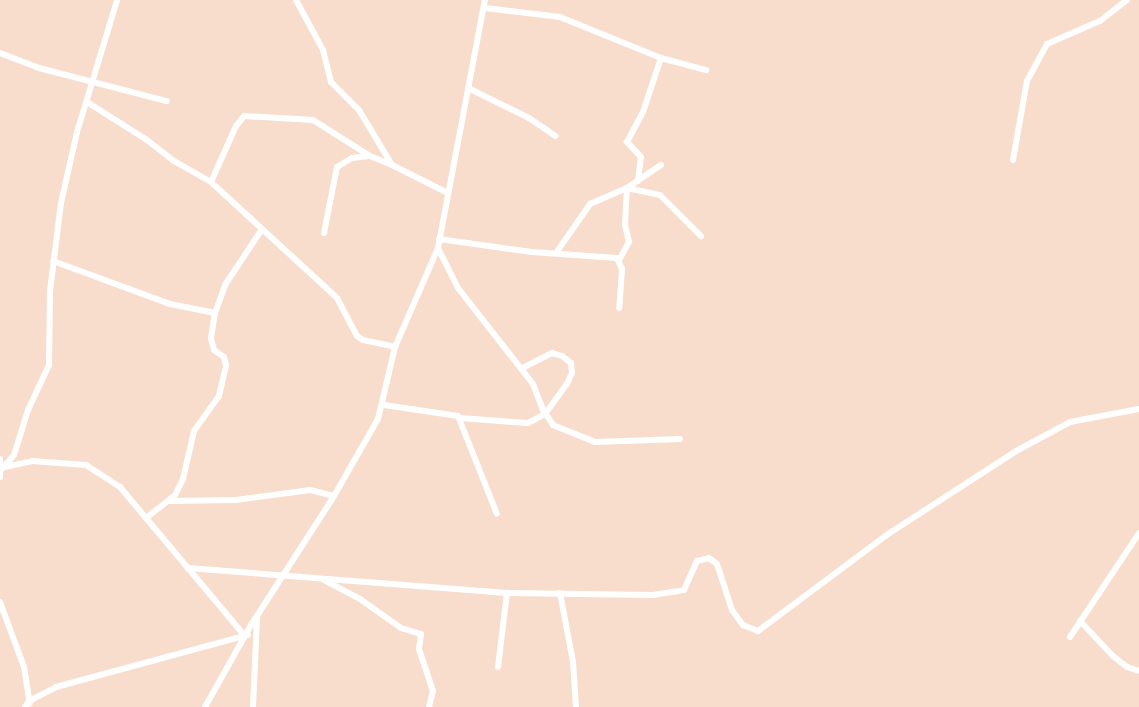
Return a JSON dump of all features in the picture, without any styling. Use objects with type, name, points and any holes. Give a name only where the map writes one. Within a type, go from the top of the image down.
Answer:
[{"type":"street","points":[[1,468],[14,455],[28,410],[49,365],[53,262],[61,203],[92,82],[117,0]]},
{"type":"street","points":[[296,0],[324,50],[331,82],[359,110],[392,165]]},
{"type":"street","points":[[205,707],[246,635],[372,434],[384,405],[395,347],[438,248],[485,0]]},
{"type":"street","points":[[1013,160],[1027,81],[1047,44],[1088,27],[1127,0]]},
{"type":"street","points":[[485,8],[560,17],[661,58],[706,70]]},
{"type":"street","points":[[0,53],[39,68],[167,101]]},
{"type":"street","points":[[638,181],[641,157],[627,142],[643,112],[661,58]]},
{"type":"street","points":[[468,88],[529,118],[556,136]]},
{"type":"street","points":[[87,102],[147,140],[174,161],[211,182],[337,298],[357,336],[363,340],[395,347]]},
{"type":"street","points":[[211,182],[236,126],[244,116],[313,120],[370,156],[448,193]]},
{"type":"street","points":[[324,233],[337,167],[352,158],[370,156]]},
{"type":"street","points":[[556,252],[590,204],[627,188],[660,165]]},
{"type":"street","points":[[627,188],[660,195],[702,236]]},
{"type":"street","points":[[619,308],[622,278],[619,260],[629,244],[625,225],[627,188]]},
{"type":"street","points":[[146,518],[169,501],[183,479],[194,431],[220,396],[226,365],[224,357],[214,350],[211,338],[215,313],[225,285],[262,229]]},
{"type":"street","points":[[440,239],[619,260]]},
{"type":"street","points":[[438,248],[458,288],[522,368],[533,384],[545,414],[556,428],[587,440],[680,439]]},
{"type":"street","points":[[53,262],[170,304],[215,313]]},
{"type":"street","points":[[384,405],[454,415],[460,418],[528,423],[545,414],[567,384],[572,373],[571,363],[562,356],[552,354],[522,368]]},
{"type":"street","points":[[188,568],[283,577],[507,593],[678,593],[684,590],[697,561],[709,558],[717,564],[732,610],[743,625],[752,631],[764,630],[782,610],[888,534],[1018,450],[1070,422],[1139,409]]},
{"type":"street","points":[[460,418],[497,514]]},
{"type":"street","points":[[0,459],[0,477]]},
{"type":"street","points":[[1,468],[39,461],[86,465],[120,488],[246,635]]},
{"type":"street","points":[[169,501],[236,500],[310,490],[334,496]]},
{"type":"street","points":[[1070,637],[1139,533]]},
{"type":"street","points":[[323,580],[360,599],[401,628],[420,634],[419,649],[433,691],[429,707]]},
{"type":"street","points":[[498,667],[507,593]]},
{"type":"street","points":[[560,593],[573,662],[576,707]]},
{"type":"street","points":[[0,602],[24,667],[30,704]]},
{"type":"street","points":[[253,707],[257,618]]},
{"type":"street","points":[[1080,621],[1113,656],[1127,667],[1139,671]]},
{"type":"street","points":[[25,707],[56,687],[246,635]]}]
